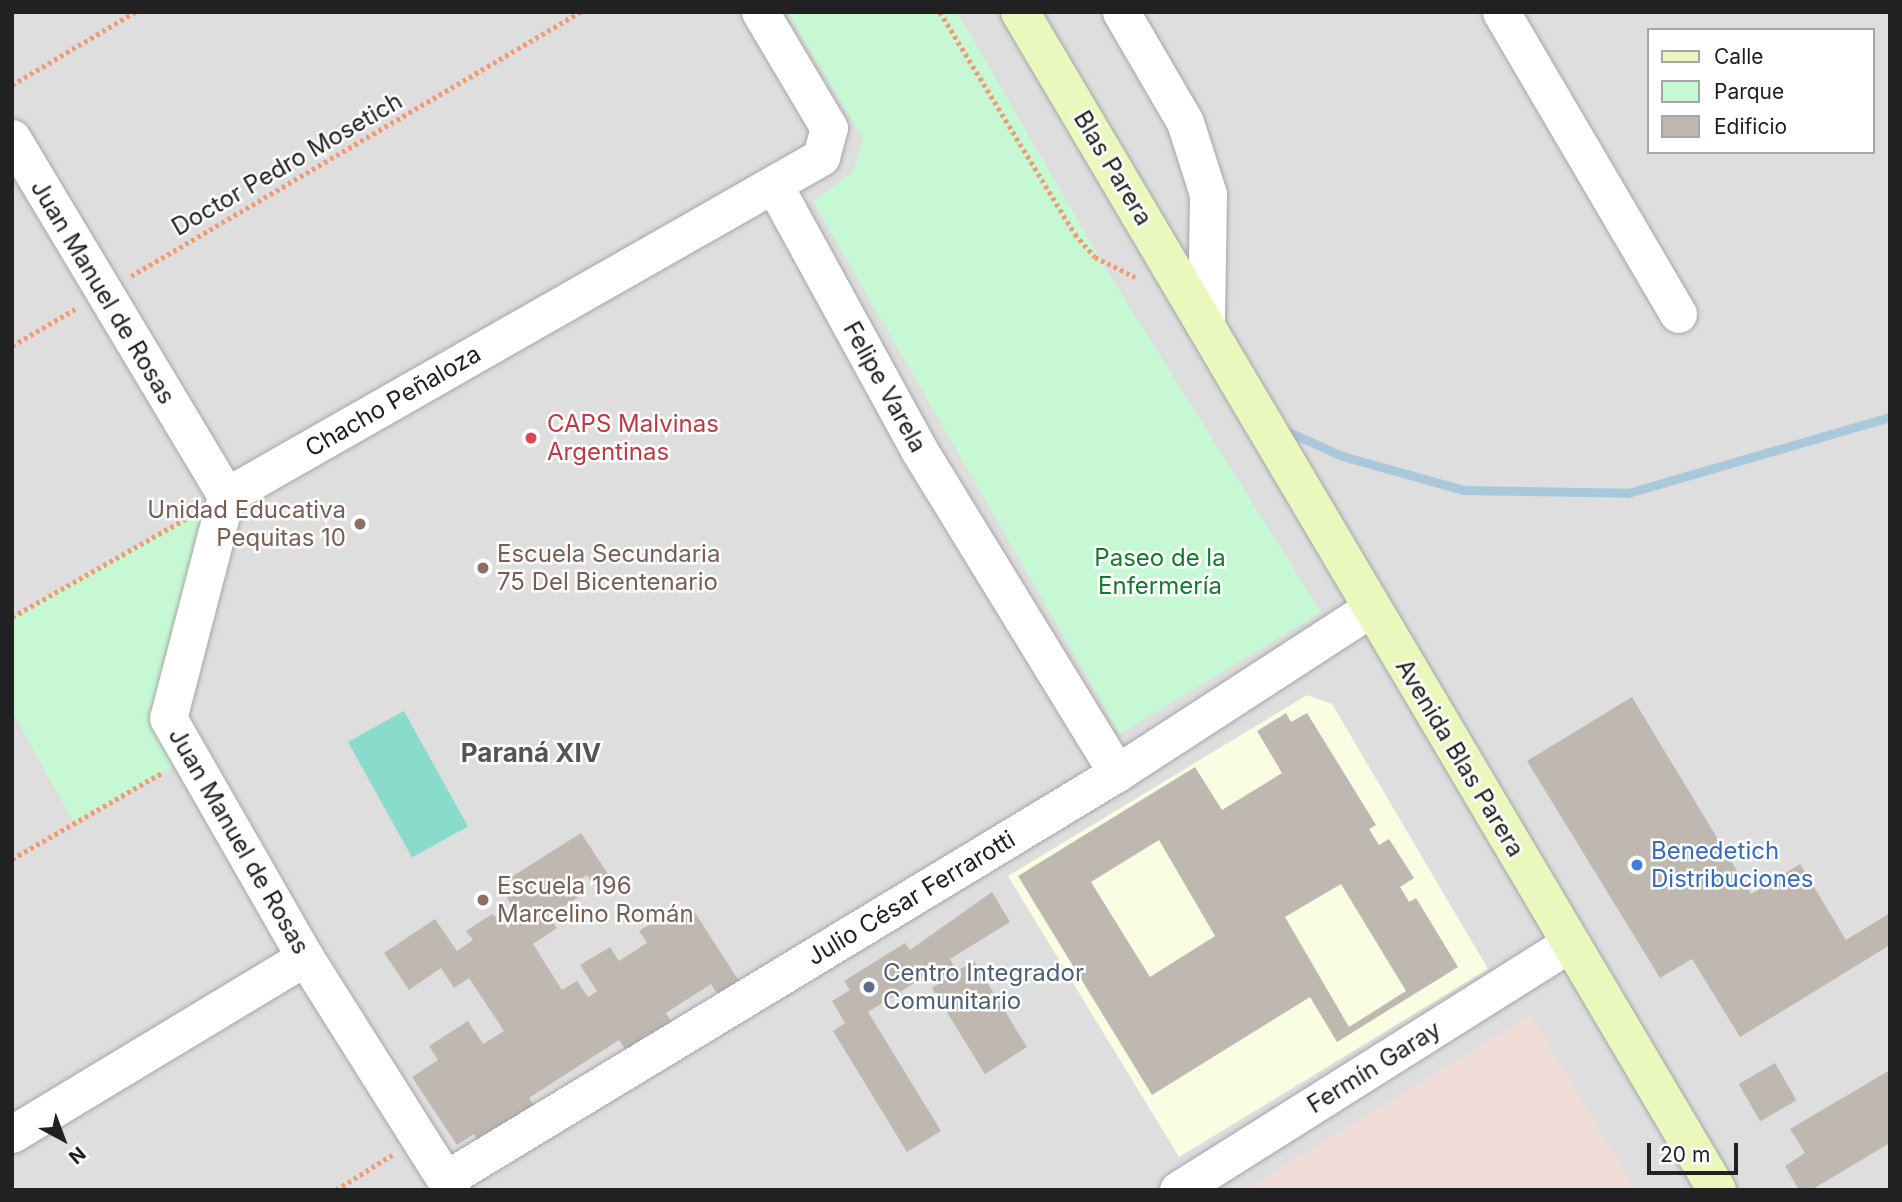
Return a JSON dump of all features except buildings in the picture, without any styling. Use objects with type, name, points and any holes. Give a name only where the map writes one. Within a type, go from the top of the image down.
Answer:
[{"type":"main road","name":"Blas Parera","points":[[1020,12],[1206,324]]},
{"type":"main road","name":"Avenida Blas Parera","points":[[1206,324],[1371,608],[1717,1190]]},
{"type":"street","points":[[760,12],[829,128],[821,157],[774,185]]},
{"type":"street","points":[[1121,12],[1185,122],[1208,194],[1206,324]]},
{"type":"street","points":[[1501,12],[1678,314]]},
{"type":"street","name":"Juan Manuel de Rosas","points":[[12,138],[226,496],[169,718],[188,758],[305,957],[449,1184]]},
{"type":"street","name":"Chacho Peñaloza","points":[[226,496],[774,185]]},
{"type":"street","name":"Felipe Varela","points":[[774,185],[919,450],[1117,773]]},
{"type":"street","name":"Julio César Ferrarotti","points":[[449,1184],[1117,773],[1371,608]]},
{"type":"street","name":"Fermín Garay","points":[[1178,1190],[1570,943]]},
{"type":"street","points":[[12,1134],[305,957]]},
{"type":"path","points":[[12,85],[135,12]]},
{"type":"path","name":"Doctor Pedro Mosetich","points":[[12,346],[580,12]]},
{"type":"path","points":[[940,12],[1075,234],[1095,257],[1145,282]]},
{"type":"path","points":[[12,617],[226,496]]},
{"type":"path","points":[[12,859],[188,758]]},
{"type":"path","points":[[336,1190],[420,1138]]},
{"type":"shaded area","points":[[12,12],[1890,12],[1890,1190],[12,1190]]},
{"type":"shaded area","points":[[1307,695],[1332,704],[1488,969],[1179,1157],[1008,876]]},
{"type":"shaded area","points":[[404,711],[468,826],[412,857],[348,742]]},
{"type":"shaded area","points":[[1531,1015],[1636,1190],[1244,1190]]},
{"type":"green space","name":"Paseo de la Enfermería","points":[[787,12],[957,12],[1112,279],[1321,612],[1120,734],[813,201],[853,172],[863,138]]},
{"type":"green space","points":[[226,496],[168,718],[188,758],[74,823],[12,711],[12,617]]},
{"type":"waterway","points":[[1280,428],[1342,456],[1464,490],[1628,493],[1890,417]]},
{"type":"place","name":"CAPS Malvinas Argentinas","points":[[531,438]]},
{"type":"place","name":"Unidad Educativa Pequitas 10","points":[[360,524]]},
{"type":"place","name":"Escuela Secundaria 75 Del Bicentenario","points":[[483,568]]},
{"type":"place","name":"Benedetich Distribuciones","points":[[1637,865]]},
{"type":"place","name":"Escuela 196 Marcelino Román","points":[[483,900]]},
{"type":"place","name":"Centro Integrador Comunitario","points":[[869,987]]},
{"type":"district","name":"Paraná XIV","points":[[531,753]]}]
